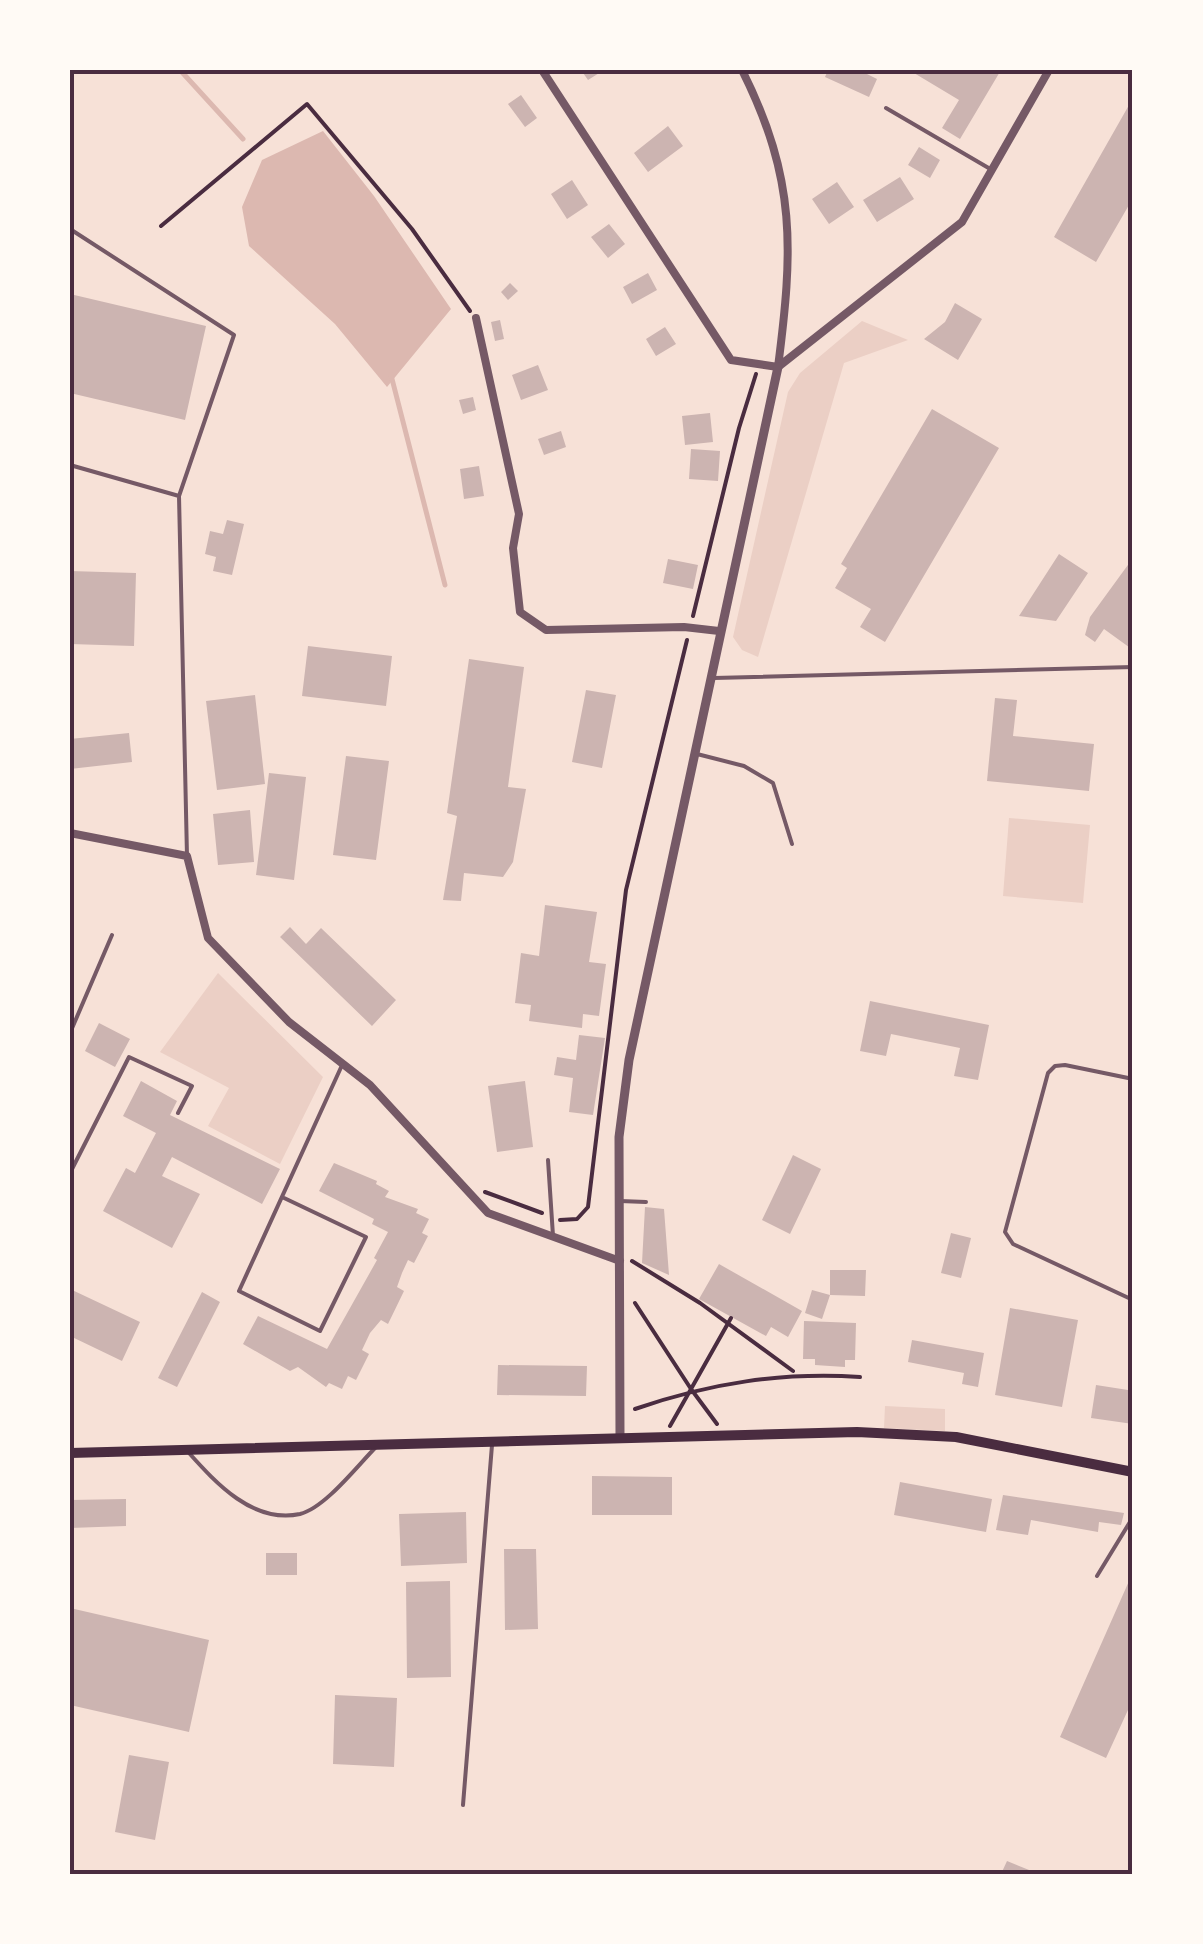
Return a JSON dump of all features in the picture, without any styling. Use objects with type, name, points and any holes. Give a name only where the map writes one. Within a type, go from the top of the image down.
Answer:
[{"type":"main road","points":[[70,1453],[801,1432],[956,1437],[1133,1472]]},
{"type":"street","points":[[542,70],[731,360],[778,367],[962,222],[1049,70]]},
{"type":"street","points":[[620,1435],[619,1137],[628,1060],[778,367],[791,268],[788,200],[742,70]]},
{"type":"street","points":[[476,318],[519,514],[513,548],[520,612],[546,630],[719,631]]},
{"type":"street","points":[[70,833],[187,856],[208,938],[289,1022],[370,1084],[488,1213],[620,1257]]},
{"type":"lane","points":[[886,108],[992,170]]},
{"type":"lane","points":[[70,229],[234,335],[179,496],[187,856]]},
{"type":"lane","points":[[70,464],[179,496]]},
{"type":"lane","points":[[709,678],[1133,667]]},
{"type":"lane","points":[[697,754],[744,766],[773,783],[792,844]]},
{"type":"lane","points":[[70,1033],[112,935]]},
{"type":"lane","points":[[70,1173],[130,1056],[192,1086],[178,1113]]},
{"type":"lane","points":[[282,1196],[366,1237],[320,1331],[240,1291],[282,1196],[343,1064]]},
{"type":"lane","points":[[1133,1078],[1054,1066],[1048,1074],[1005,1232],[1013,1244],[1133,1300]]},
{"type":"lane","points":[[548,1160],[553,1236]]},
{"type":"lane","points":[[620,1201],[646,1202]]},
{"type":"lane","points":[[463,1804],[492,1440]]},
{"type":"lane","points":[[186,1449],[226,1494],[258,1510],[301,1514],[335,1491],[379,1443]]},
{"type":"lane","points":[[1097,1576],[1133,1517]]},
{"type":"path","points":[[161,226],[307,104],[412,229],[476,318]]},
{"type":"path","points":[[476,1188],[552,1217],[572,1220],[588,1207],[626,890],[738,428],[760,364]]},
{"type":"path","points":[[620,1257],[700,1303],[795,1373]]},
{"type":"path","points":[[633,1301],[720,1427]]},
{"type":"path","points":[[667,1430],[731,1318]]},
{"type":"path","points":[[635,1409],[691,1389],[795,1373],[860,1376]]},
{"type":"shaded area","points":[[323,131],[374,196],[451,309],[387,387],[335,324],[249,246],[242,207],[262,160]]},
{"type":"shaded area","points":[[862,321],[908,340],[844,363],[758,657],[742,650],[733,637],[788,392],[800,373]]},
{"type":"shaded area","points":[[1009,818],[1090,825],[1083,903],[1003,896]]},
{"type":"shaded area","points":[[218,973],[323,1077],[280,1164],[208,1126],[229,1088],[160,1052]]},
{"type":"shaded area","points":[[885,1406],[945,1409],[945,1431],[884,1428]]},
{"type":"building","points":[[581,70],[604,70],[588,80]]},
{"type":"building","points":[[828,70],[859,70],[877,79],[869,97],[825,77]]},
{"type":"building","points":[[909,70],[1001,70],[960,139],[942,128],[959,100]]},
{"type":"building","points":[[521,95],[537,118],[525,127],[508,104]]},
{"type":"building","points":[[1133,98],[1133,198],[1096,262],[1054,237]]},
{"type":"building","points":[[668,126],[683,146],[648,172],[634,153]]},
{"type":"building","points":[[919,147],[940,160],[930,178],[908,165]]},
{"type":"building","points":[[900,177],[914,199],[877,222],[863,200]]},
{"type":"building","points":[[572,180],[588,205],[567,219],[551,194]]},
{"type":"building","points":[[837,182],[854,207],[829,224],[812,199]]},
{"type":"building","points":[[609,224],[625,244],[608,258],[591,237]]},
{"type":"building","points":[[648,273],[657,290],[632,304],[623,287]]},
{"type":"building","points":[[510,283],[518,291],[508,300],[501,292]]},
{"type":"building","points":[[70,294],[206,326],[185,420],[70,393]]},
{"type":"building","points":[[955,303],[982,319],[958,360],[924,339],[945,322]]},
{"type":"building","points":[[500,320],[504,339],[495,341],[491,322]]},
{"type":"building","points":[[665,327],[676,344],[656,356],[646,339]]},
{"type":"building","points":[[538,365],[548,390],[521,400],[512,375]]},
{"type":"building","points":[[473,397],[476,410],[463,414],[459,400]]},
{"type":"building","points":[[932,409],[999,448],[885,642],[860,627],[871,609],[835,588],[847,568],[841,564]]},
{"type":"building","points":[[710,413],[713,442],[685,445],[682,416]]},
{"type":"building","points":[[561,431],[566,447],[544,455],[538,439]]},
{"type":"building","points":[[691,449],[720,451],[718,481],[689,479]]},
{"type":"building","points":[[479,466],[484,496],[464,499],[460,469]]},
{"type":"building","points":[[227,520],[244,524],[232,575],[213,571],[216,557],[205,554],[210,531],[223,534]]},
{"type":"building","points":[[1059,554],[1088,573],[1056,621],[1019,616]]},
{"type":"building","points":[[1133,558],[1133,650],[1104,629],[1095,642],[1085,635],[1090,617]]},
{"type":"building","points":[[668,559],[698,565],[693,589],[663,583]]},
{"type":"building","points":[[70,571],[136,573],[134,646],[70,644]]},
{"type":"building","points":[[308,646],[392,656],[386,706],[302,696]]},
{"type":"building","points":[[469,659],[524,667],[508,787],[526,789],[513,862],[503,877],[464,873],[461,901],[443,900],[457,816],[447,813]]},
{"type":"building","points":[[586,690],[616,695],[602,768],[572,762]]},
{"type":"building","points":[[255,695],[265,784],[217,790],[206,701]]},
{"type":"building","points":[[995,698],[1017,700],[1013,736],[1094,744],[1089,791],[987,781]]},
{"type":"building","points":[[129,733],[132,762],[70,769],[70,739]]},
{"type":"building","points":[[346,756],[389,761],[376,860],[333,855]]},
{"type":"building","points":[[269,773],[306,777],[294,880],[256,875]]},
{"type":"building","points":[[250,810],[254,862],[218,865],[213,814]]},
{"type":"building","points":[[545,905],[597,912],[589,962],[606,964],[599,1016],[583,1014],[582,1028],[529,1021],[531,1005],[515,1003],[521,953],[539,956]]},
{"type":"building","points":[[290,927],[306,944],[321,928],[396,1000],[372,1026],[280,937]]},
{"type":"building","points":[[870,1001],[989,1025],[978,1080],[954,1076],[960,1048],[891,1034],[886,1056],[860,1051]]},
{"type":"building","points":[[99,1023],[130,1039],[115,1067],[85,1051]]},
{"type":"building","points":[[579,1035],[605,1038],[593,1115],[569,1112],[573,1078],[554,1075],[557,1057],[576,1060]]},
{"type":"building","points":[[141,1081],[177,1101],[170,1115],[280,1169],[262,1204],[172,1157],[162,1176],[200,1194],[172,1248],[103,1211],[126,1168],[135,1173],[156,1133],[123,1116]]},
{"type":"building","points":[[525,1081],[533,1147],[497,1152],[488,1086]]},
{"type":"building","points":[[793,1155],[821,1169],[790,1234],[762,1220]]},
{"type":"building","points":[[334,1163],[377,1181],[389,1191],[385,1197],[418,1209],[416,1213],[429,1219],[422,1233],[428,1236],[414,1263],[408,1260],[402,1273],[397,1287],[404,1291],[388,1324],[381,1320],[370,1333],[362,1350],[369,1354],[356,1380],[348,1376],[342,1389],[329,1383],[326,1387],[298,1367],[290,1371],[243,1344],[258,1316],[327,1349],[377,1260],[374,1258],[388,1232],[372,1224],[374,1219],[319,1191]]},
{"type":"building","points":[[645,1207],[664,1209],[669,1275],[642,1263]]},
{"type":"building","points":[[951,1233],[971,1238],[961,1278],[941,1273]]},
{"type":"building","points":[[719,1264],[802,1311],[788,1337],[771,1327],[766,1336],[699,1299]]},
{"type":"building","points":[[830,1270],[866,1270],[865,1296],[830,1295]]},
{"type":"building","points":[[70,1289],[140,1322],[122,1361],[70,1336]]},
{"type":"building","points":[[812,1290],[830,1295],[822,1319],[805,1313]]},
{"type":"building","points":[[202,1292],[220,1302],[177,1387],[158,1378]]},
{"type":"building","points":[[1010,1308],[1078,1320],[1062,1407],[995,1395]]},
{"type":"building","points":[[804,1321],[856,1323],[855,1360],[845,1360],[845,1367],[815,1365],[815,1359],[803,1359]]},
{"type":"building","points":[[912,1340],[984,1353],[978,1387],[962,1384],[964,1373],[908,1362]]},
{"type":"building","points":[[498,1365],[587,1366],[586,1396],[497,1395]]},
{"type":"building","points":[[1131,1374],[1133,1424],[1091,1418],[1096,1385],[1128,1390]]},
{"type":"building","points":[[592,1476],[672,1477],[672,1515],[592,1515]]},
{"type":"building","points":[[900,1482],[992,1499],[986,1532],[894,1515]]},
{"type":"building","points":[[1003,1495],[1124,1513],[1121,1525],[1099,1522],[1098,1532],[1031,1520],[1028,1535],[996,1530]]},
{"type":"building","points":[[126,1499],[126,1526],[70,1528],[70,1500]]},
{"type":"building","points":[[466,1512],[467,1563],[401,1566],[399,1514]]},
{"type":"building","points":[[504,1549],[536,1549],[538,1629],[505,1630]]},
{"type":"building","points":[[266,1553],[297,1553],[297,1575],[266,1575]]},
{"type":"building","points":[[1133,1572],[1133,1699],[1106,1758],[1060,1737]]},
{"type":"building","points":[[450,1581],[451,1677],[407,1678],[406,1582]]},
{"type":"building","points":[[70,1608],[209,1640],[189,1732],[70,1705]]},
{"type":"building","points":[[335,1695],[397,1698],[394,1767],[333,1764]]},
{"type":"building","points":[[129,1755],[169,1762],[155,1840],[115,1832]]},
{"type":"building","points":[[1007,1861],[1039,1874],[1001,1874]]},
{"type":"waterway","points":[[180,70],[243,139]]},
{"type":"waterway","points":[[391,375],[445,585]]}]
